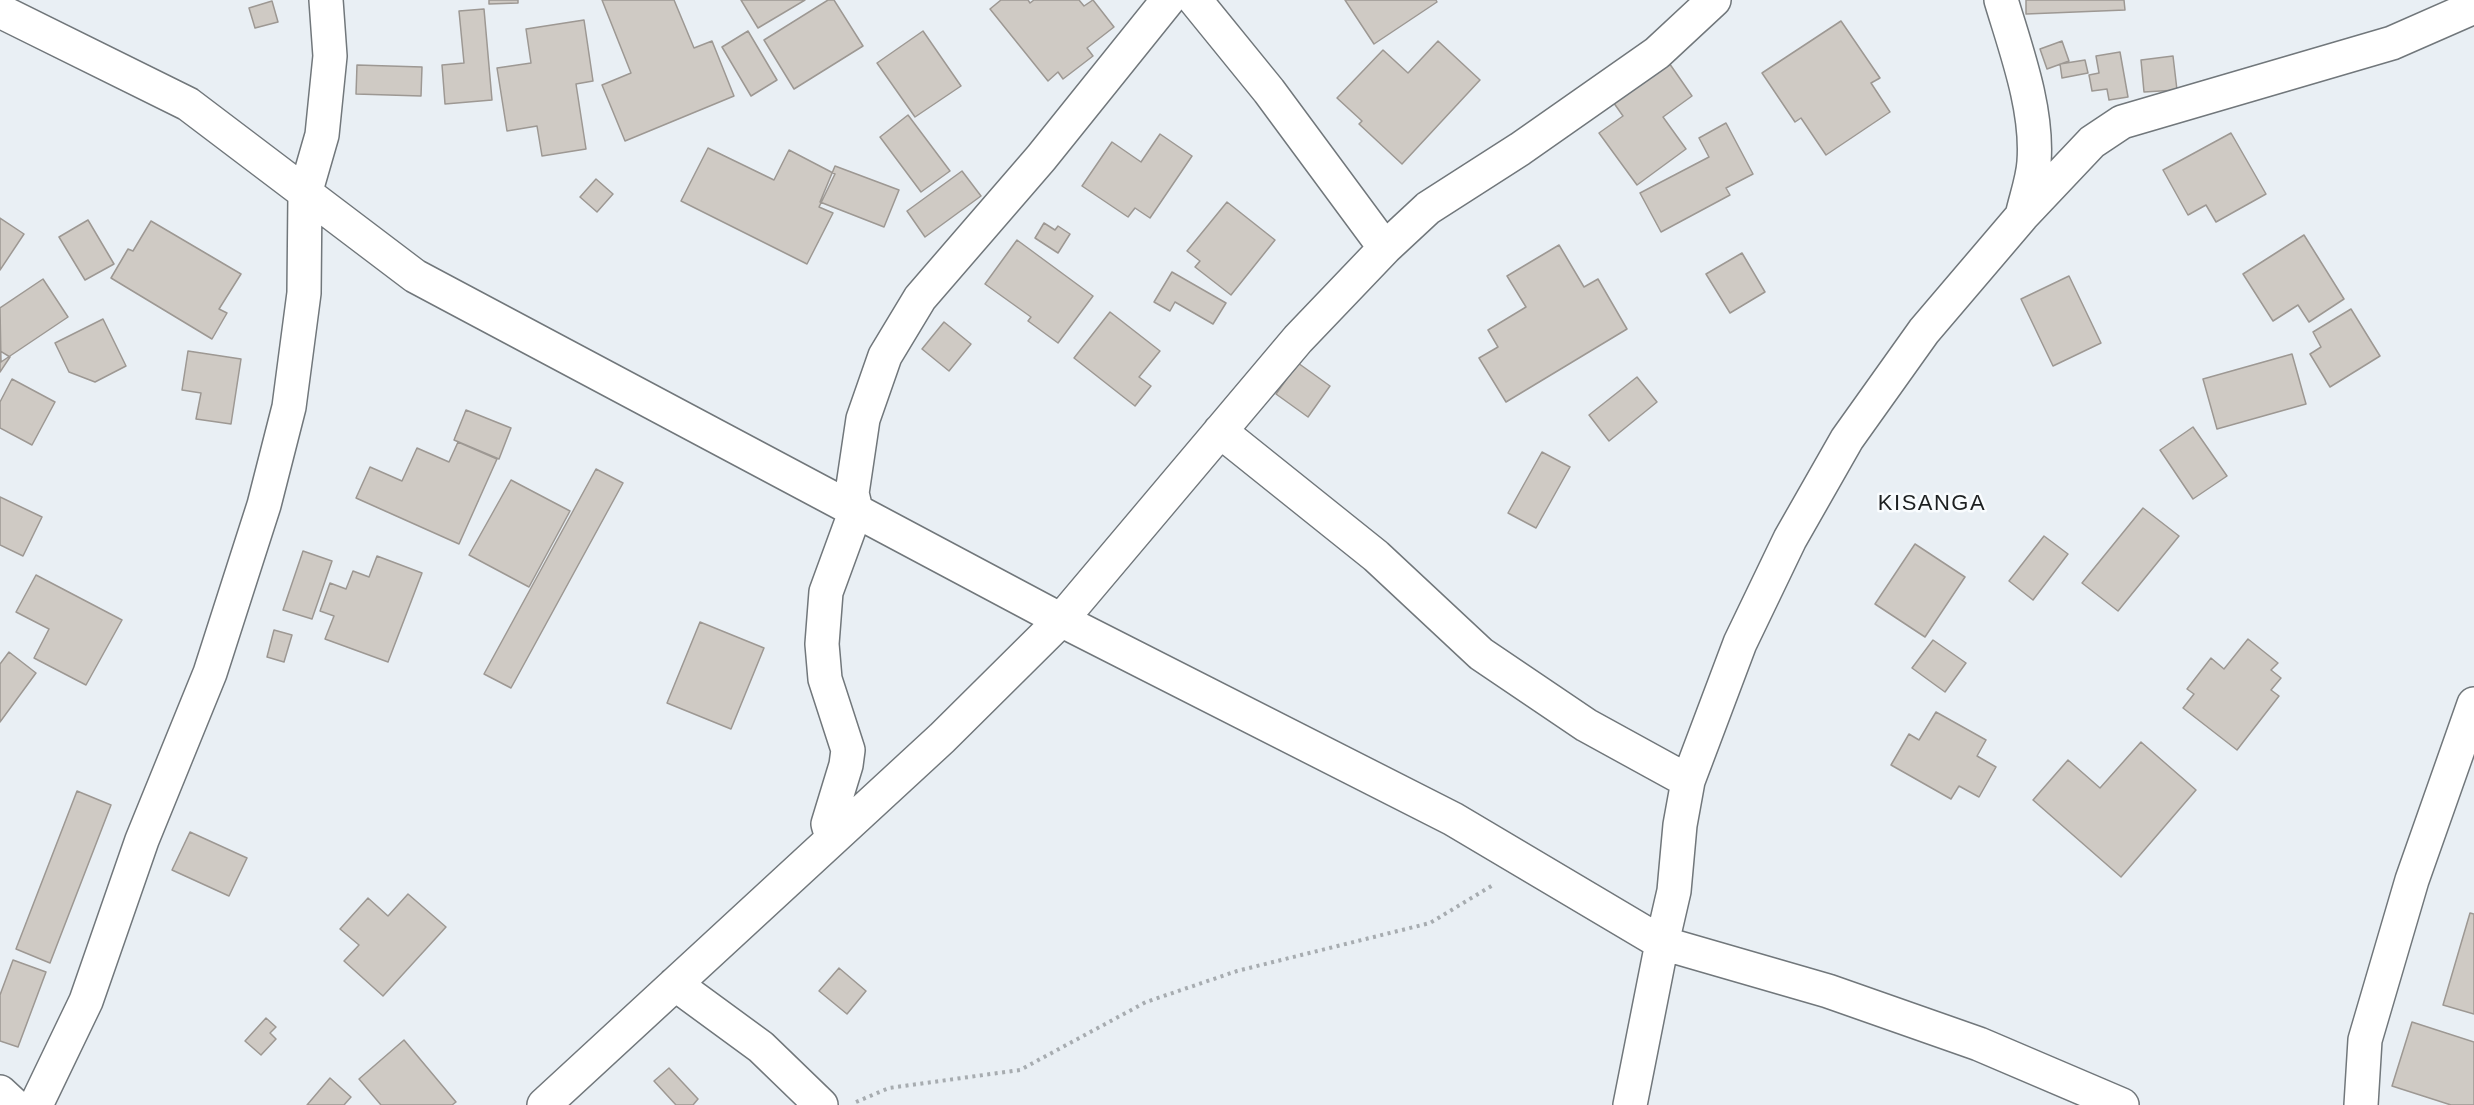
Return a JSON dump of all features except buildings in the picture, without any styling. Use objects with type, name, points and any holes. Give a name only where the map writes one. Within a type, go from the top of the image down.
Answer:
[{"type":"street","points":[[36,1105],[86,1001],[142,840],[210,673],[264,505],[289,408],[304,293],[304,194],[322,135],[330,56],[326,0]]},
{"type":"street","points":[[832,838],[828,824],[846,765],[848,750],[825,679],[822,644],[826,592],[856,510],[852,494],[863,419],[885,356],[920,298],[1034,167],[1168,0]]},
{"type":"street","points":[[1195,0],[1269,91],[1385,248]]},
{"type":"street","points":[[544,1105],[942,738],[1061,620],[1298,339],[1385,248],[1428,208],[1520,149],[1657,53],[1714,0]]},
{"type":"street","points":[[2001,0],[2023,69],[2032,125],[2034,162],[2022,216]]},
{"type":"street","points":[[1630,1105],[1674,891],[1680,825],[1688,781],[1740,643],[1790,539],[1846,440],[1924,332],[2022,216],[2092,142],[2122,122],[2392,43],[2474,7]]},
{"type":"street","points":[[0,11],[188,104],[304,194],[416,276],[1061,620],[1453,819],[1662,943],[1828,991],[1969,1040],[2122,1105]]},
{"type":"street","points":[[1220,431],[1376,556],[1481,654],[1586,725],[1688,781]]},
{"type":"street","points":[[2361,1105],[2365,1040],[2412,880],[2474,704]]},
{"type":"street","points":[[675,984],[761,1047],[821,1105]]},
{"type":"street","points":[[0,1092],[14,1105]]},
{"type":"path","points":[[849,1105],[889,1088],[1020,1070],[1146,1002],[1237,971],[1430,923],[1527,864]]},
{"type":"district","name":"KISANGA","points":[[1932,504]]}]
